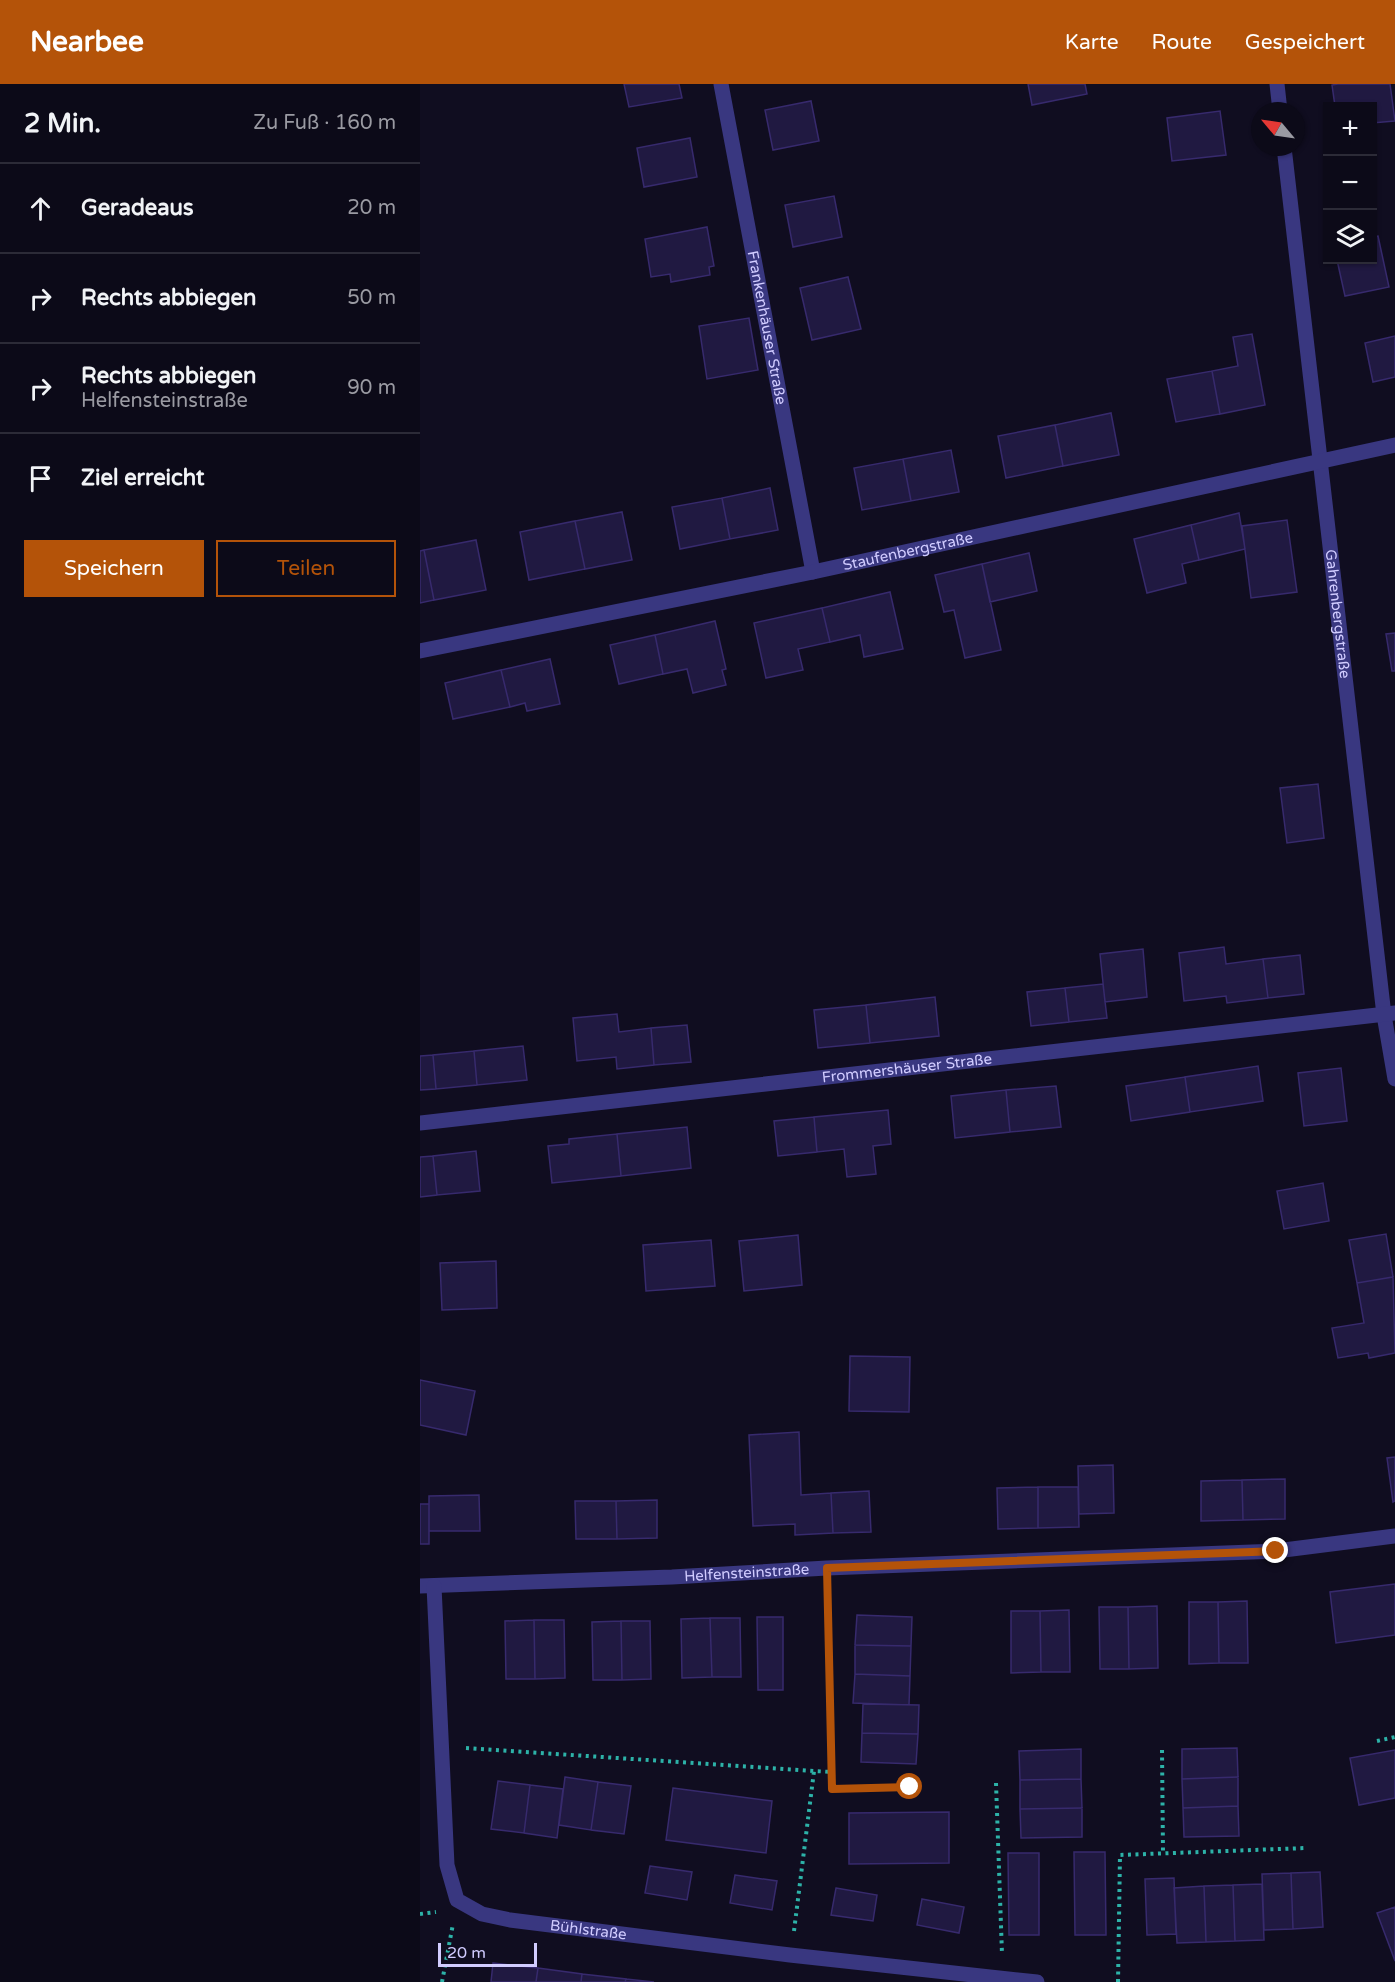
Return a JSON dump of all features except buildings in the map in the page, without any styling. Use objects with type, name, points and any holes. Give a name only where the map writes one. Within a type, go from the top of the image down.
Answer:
[{"type":"street","name":"Frankenhäuser Straße","points":[[721,84],[813,572]]},
{"type":"street","points":[[1277,84],[1279,102]]},
{"type":"street","name":"Gahrenbergstraße","points":[[1285,156],[1395,1079]]},
{"type":"street","name":"Staufenbergstraße","points":[[420,651],[813,572],[1395,445]]},
{"type":"street","name":"Frommershäuser Straße","points":[[420,1123],[1389,1014]]},
{"type":"street","name":"Helfensteinstraße","points":[[427,1586],[1276,1551],[1395,1536]]},
{"type":"street","points":[[427,1586],[442,1746],[447,1865],[458,1900]]},
{"type":"street","name":"Bühlstraße","points":[[458,1900],[482,1914],[510,1920],[790,1955],[1037,1982]]},
{"type":"path","points":[[827,1568],[832,1789],[910,1787]]},
{"type":"path","points":[[1377,1741],[1395,1737]]},
{"type":"path","points":[[442,1746],[832,1772]]},
{"type":"path","points":[[1162,1750],[1163,1853]]},
{"type":"path","points":[[790,1955],[814,1771]]},
{"type":"path","points":[[996,1783],[1003,1978]]},
{"type":"path","points":[[1118,1982],[1120,1855],[1306,1848]]},
{"type":"path","points":[[442,1982],[458,1900]]},
{"type":"route","points":[[910,1787],[832,1789],[827,1568],[1276,1551]]}]
